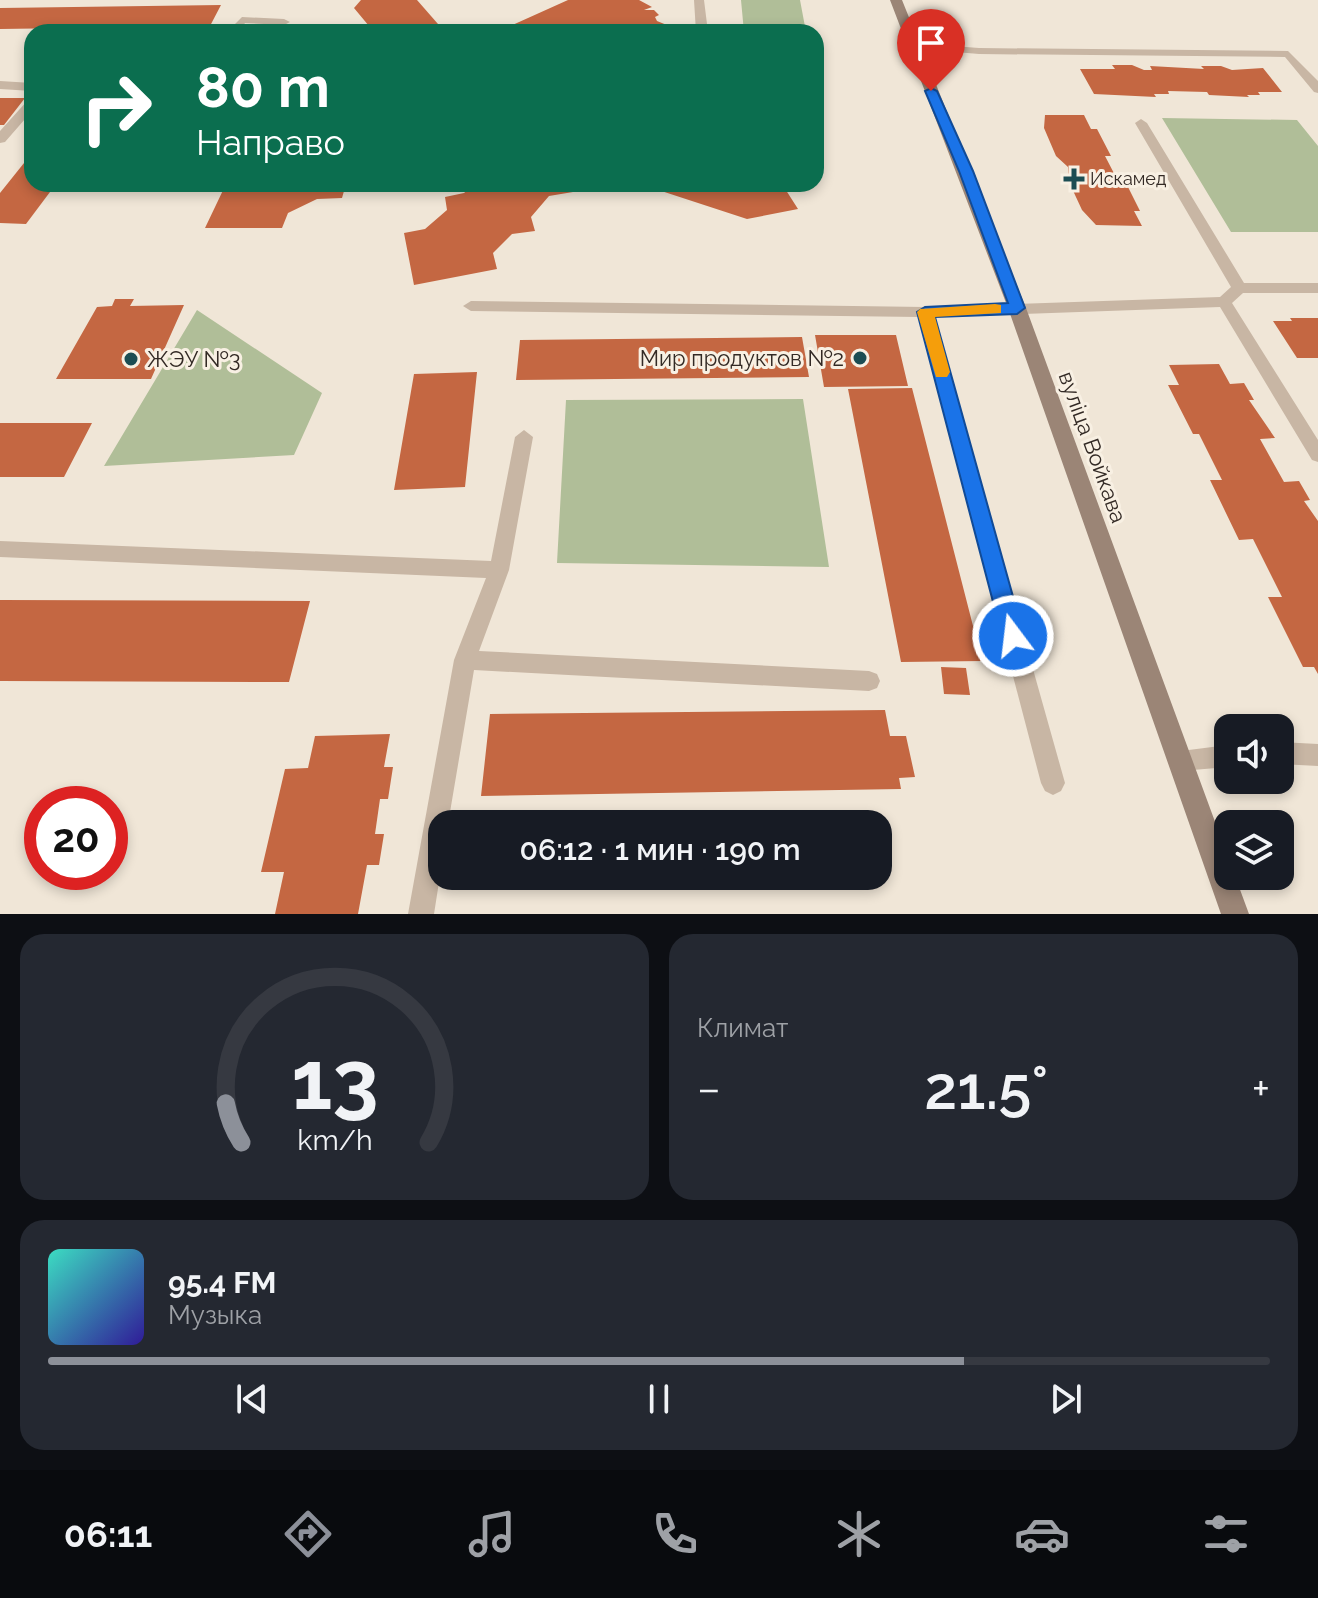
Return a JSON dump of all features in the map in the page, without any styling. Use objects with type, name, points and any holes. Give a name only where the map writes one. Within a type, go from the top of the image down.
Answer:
[{"type":"main road","name":"вуліца Войкава","points":[[896,0],[966,171],[1017,308],[1235,914]]},
{"type":"lane","points":[[699,0],[701,24]]},
{"type":"lane","points":[[239,24],[242,20],[284,22]]},
{"type":"lane","points":[[913,46],[979,51],[1288,54],[1318,89]]},
{"type":"lane","points":[[0,85],[24,86]]},
{"type":"lane","points":[[0,139],[24,112]]},
{"type":"lane","points":[[1141,123],[1239,288]]},
{"type":"lane","points":[[471,306],[925,312],[1224,302],[1239,288],[1318,288]]},
{"type":"lane","points":[[1224,302],[1318,455]]},
{"type":"lane","points":[[925,312],[1053,783]]},
{"type":"lane","points":[[421,914],[465,660],[499,570],[524,437]]},
{"type":"lane","points":[[0,549],[499,570]]},
{"type":"lane","points":[[465,660],[869,681]]},
{"type":"lane","points":[[1294,754],[1318,755]]},
{"type":"lane","points":[[1181,760],[1214,757]]},
{"type":"green space","points":[[741,0],[800,0],[804,24],[743,24]]},
{"type":"green space","points":[[1162,118],[1297,120],[1318,146],[1318,232],[1231,232]]},
{"type":"green space","points":[[197,310],[322,393],[294,455],[104,466]]},
{"type":"green space","points":[[803,399],[829,567],[557,563],[566,400]]},
{"type":"building","points":[[361,0],[417,0],[438,24],[367,24],[354,8]]},
{"type":"building","points":[[568,0],[639,0],[652,7],[644,10],[654,10],[659,15],[655,17],[657,21],[664,24],[515,24]]},
{"type":"building","points":[[221,5],[211,24],[24,24],[24,29],[0,29],[0,8]]},
{"type":"building","points":[[1112,65],[1132,65],[1144,70],[1152,70],[1150,66],[1204,69],[1201,66],[1221,66],[1232,70],[1263,68],[1282,92],[1258,92],[1260,95],[1247,95],[1249,97],[1168,91],[1169,94],[1154,94],[1156,97],[1094,94],[1080,69],[1115,69]]},
{"type":"building","points":[[0,98],[24,98],[4,125],[0,125]]},
{"type":"building","points":[[1045,115],[1084,115],[1091,129],[1097,129],[1111,156],[1105,156],[1118,181],[1125,181],[1140,211],[1134,211],[1142,226],[1096,225],[1082,210],[1069,182],[1068,167],[1056,156],[1044,128]]},
{"type":"building","points":[[24,163],[24,192],[50,192],[26,224],[0,223],[0,193]]},
{"type":"building","points":[[222,192],[344,192],[342,198],[317,199],[288,213],[282,228],[205,228]]},
{"type":"building","points":[[573,192],[549,196],[531,217],[535,231],[512,234],[493,253],[497,269],[414,285],[404,233],[425,229],[447,210],[445,197],[464,193]]},
{"type":"building","points":[[664,192],[787,192],[798,209],[747,219]]},
{"type":"building","points":[[115,299],[134,299],[130,306],[184,305],[151,379],[56,379],[97,307],[112,306]]},
{"type":"building","points":[[1290,318],[1318,318],[1318,358],[1297,358],[1273,321],[1292,321]]},
{"type":"building","name":"Мир продуктов №2","points":[[815,335],[896,335],[908,386],[824,387]]},
{"type":"building","points":[[802,337],[809,377],[516,380],[520,340]]},
{"type":"building","points":[[1219,364],[1230,384],[1244,383],[1254,400],[1249,400],[1275,438],[1260,439],[1284,482],[1299,481],[1310,500],[1304,501],[1318,521],[1318,674],[1314,667],[1303,667],[1268,597],[1282,597],[1253,539],[1239,540],[1210,480],[1222,480],[1199,434],[1193,434],[1168,385],[1179,385],[1169,365]]},
{"type":"building","points":[[477,372],[465,487],[394,490],[414,374]]},
{"type":"building","points":[[912,388],[982,661],[901,662],[848,389]]},
{"type":"building","points":[[0,423],[92,423],[64,477],[0,477]]},
{"type":"building","points":[[0,600],[310,601],[289,682],[0,681]]},
{"type":"building","points":[[941,667],[966,668],[970,695],[944,694]]},
{"type":"building","points":[[885,710],[890,736],[906,736],[915,777],[899,778],[901,789],[481,796],[490,714]]},
{"type":"building","points":[[390,734],[384,767],[393,767],[388,799],[380,799],[375,834],[384,834],[379,865],[367,865],[358,914],[275,914],[284,872],[261,872],[285,769],[308,768],[315,736]]},
{"type":"slow traffic","points":[[942,372],[925,312],[995,309]]},
{"type":"place","name":"Искамед","points":[[1074,179]]},
{"type":"place","name":"Мир продуктов №2","points":[[860,358]]},
{"type":"place","name":"ЖЭУ №3","points":[[131,359]]},
{"type":"route","points":[[931,91],[966,171],[1017,308],[925,312],[1013,636]]}]
